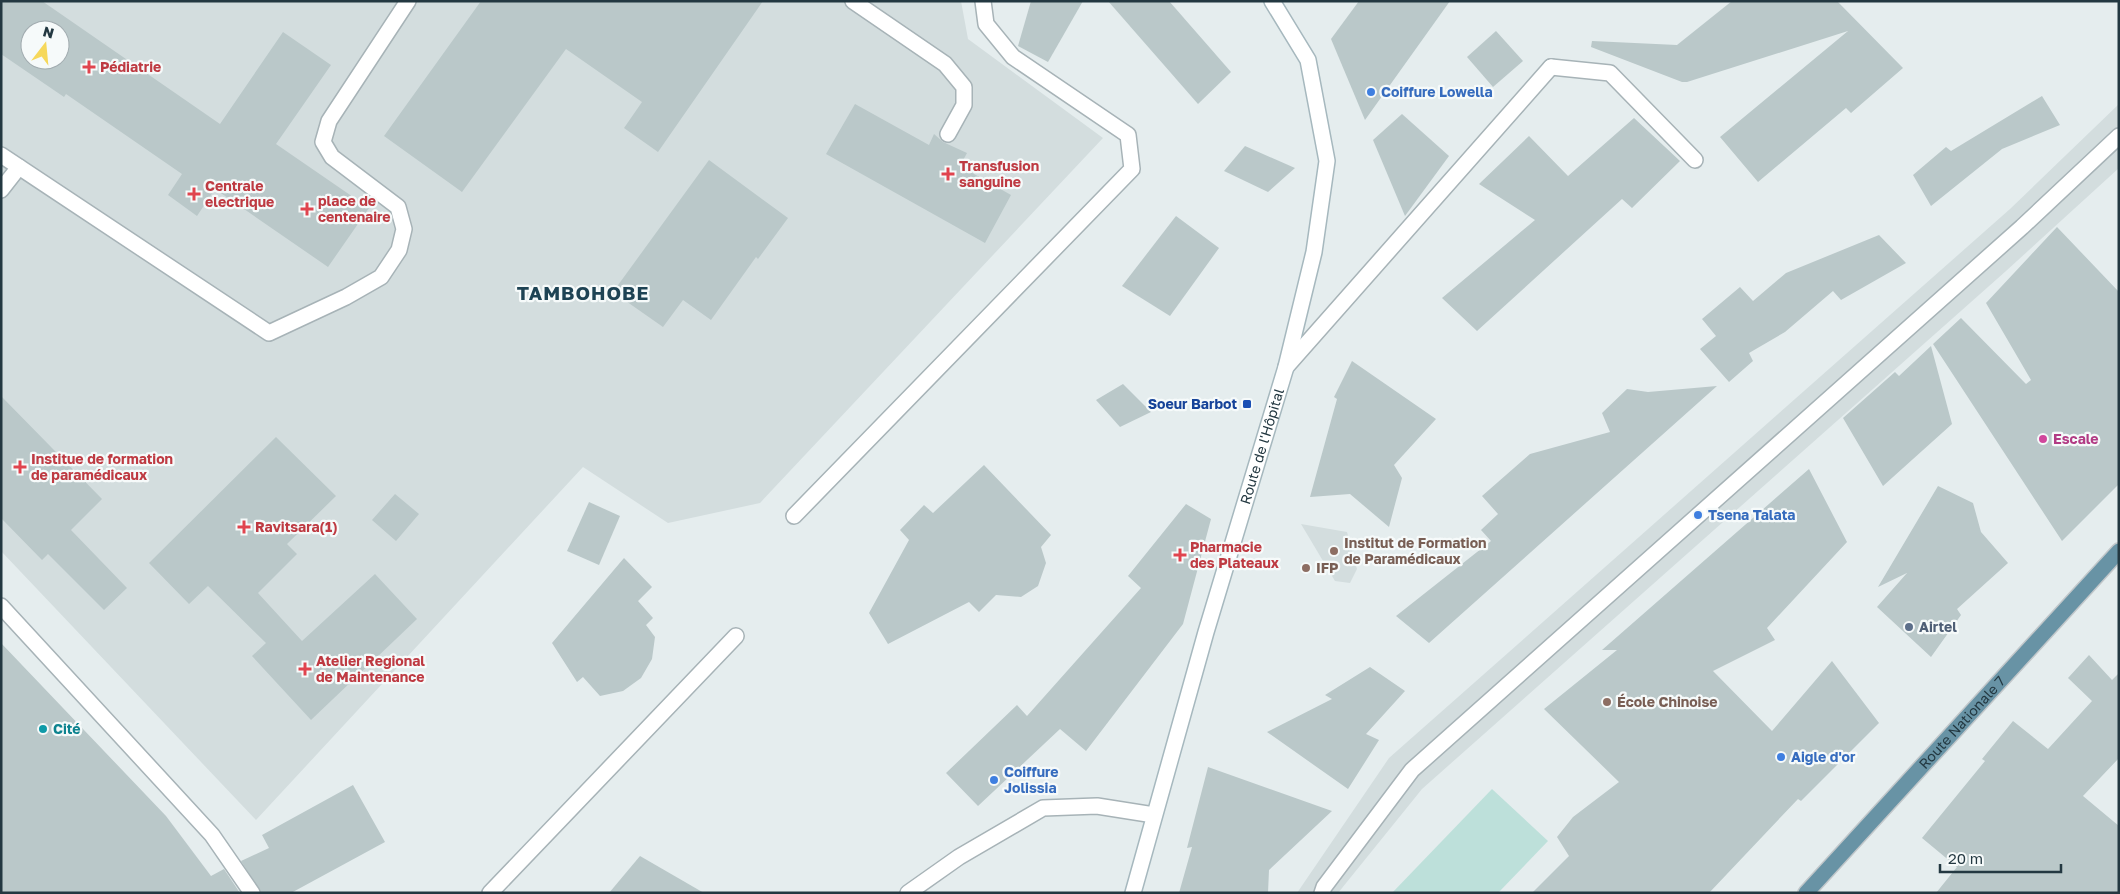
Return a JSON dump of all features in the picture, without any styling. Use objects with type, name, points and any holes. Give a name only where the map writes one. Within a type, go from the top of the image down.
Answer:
[{"type":"main road","name":"Route Nationale 7","points":[[1806,893],[2119,551]]},
{"type":"street","points":[[1,155],[269,333],[346,297],[381,277],[399,250],[404,229],[398,207],[332,157],[323,142],[329,122],[408,1]]},
{"type":"street","points":[[853,1],[945,64],[964,87],[964,105],[948,134]]},
{"type":"street","points":[[794,516],[1132,169],[1128,135],[1013,57],[986,24],[983,1]]},
{"type":"street","name":"Route de l'Hôpital","points":[[1133,893],[1206,632],[1286,367],[1314,252],[1328,161],[1308,60],[1272,1]]},
{"type":"street","points":[[1286,367],[1551,67],[1610,73],[1696,160]]},
{"type":"street","points":[[1322,893],[1324,887],[1412,770],[2014,234],[2119,136]]},
{"type":"street","points":[[1,190],[19,167]]},
{"type":"street","points":[[1,606],[212,835],[252,893]]},
{"type":"street","points":[[490,893],[736,636]]},
{"type":"street","points":[[908,893],[959,857],[1043,808],[1097,806],[1154,815]]},
{"type":"shaded area","points":[[1,1],[961,1],[968,39],[1103,138],[760,503],[668,523],[583,467],[256,820],[1,551]]},
{"type":"shaded area","name":"Tsena Talata","points":[[2119,104],[2119,168],[2006,271],[1422,789],[1338,893],[1297,893],[1389,758],[2010,209]]},
{"type":"shaded area","name":"Institut de Formation de Paramédicaux","points":[[1301,524],[1347,532],[1357,569],[1350,583],[1335,581]]},
{"type":"green space","points":[[1492,789],[1548,841],[1498,893],[1392,893]]},
{"type":"building","points":[[1,1],[42,1],[69,20],[20,20],[20,67],[1,54]]},
{"type":"building","points":[[481,1],[763,1],[658,152],[624,128],[642,102],[566,49],[462,192],[384,136]]},
{"type":"building","points":[[1031,1],[1083,1],[1048,62],[1018,46]]},
{"type":"building","points":[[1108,1],[1169,1],[1231,72],[1198,104]]},
{"type":"building","points":[[1359,1],[1450,1],[1365,120],[1331,39]]},
{"type":"building","points":[[1732,1],[1837,1],[1903,68],[1851,113],[1846,108],[1758,182],[1720,137],[1848,31],[1687,82],[1682,82],[1591,47],[1592,41],[1677,45]]},
{"type":"building","points":[[70,20],[220,124],[283,32],[331,65],[276,144],[369,208],[328,267],[215,189],[197,216],[168,195],[182,174],[66,94],[64,97],[24,70],[70,70]]},
{"type":"building","points":[[1496,31],[1523,61],[1493,87],[1467,57]]},
{"type":"building","points":[[2042,96],[2060,125],[2002,149],[1931,206],[1913,175],[1946,147],[1951,151]]},
{"type":"building","points":[[855,104],[929,145],[934,134],[943,142],[967,153],[960,166],[1011,195],[985,243],[826,154]]},
{"type":"building","points":[[1402,114],[1449,156],[1405,216],[1373,140]]},
{"type":"building","points":[[1634,118],[1680,161],[1632,208],[1622,199],[1477,331],[1442,298],[1535,220],[1479,184],[1529,136],[1568,176]]},
{"type":"building","points":[[1245,146],[1295,168],[1268,192],[1224,171]]},
{"type":"building","points":[[709,160],[788,218],[758,259],[756,257],[711,320],[683,300],[663,327],[613,292]]},
{"type":"building","points":[[1176,216],[1219,248],[1170,316],[1122,286]]},
{"type":"building","points":[[2057,227],[2119,292],[2119,484],[2062,541],[1933,344],[1961,318],[2026,384],[2031,380],[1986,303]]},
{"type":"building","points":[[1879,235],[1906,263],[1841,300],[1833,291],[1785,332],[1749,353],[1753,361],[1729,382],[1700,349],[1716,336],[1702,319],[1740,287],[1753,301],[1786,273]]},
{"type":"building","points":[[1931,346],[1952,424],[1883,486],[1843,418],[1895,372],[1899,376]]},
{"type":"building","points":[[1352,361],[1436,419],[1394,465],[1402,478],[1389,527],[1350,494],[1310,497],[1337,399],[1334,397]]},
{"type":"building","points":[[1123,384],[1151,412],[1120,427],[1096,400]]},
{"type":"building","points":[[1717,386],[1429,643],[1396,616],[1491,541],[1481,530],[1498,514],[1482,496],[1530,454],[1610,432],[1602,413],[1627,389],[1648,392]]},
{"type":"building","points":[[1,396],[102,499],[71,530],[127,588],[104,610],[48,554],[42,560],[1,518]]},
{"type":"building","points":[[276,437],[336,496],[287,544],[297,554],[258,593],[302,641],[375,574],[417,619],[311,720],[252,656],[266,643],[208,586],[189,604],[149,563]]},
{"type":"building","points":[[984,465],[1051,535],[1041,547],[1046,563],[1038,586],[1021,597],[996,595],[979,612],[969,602],[888,644],[869,613],[909,540],[900,530],[924,505],[933,513]]},
{"type":"building","points":[[1809,469],[1847,542],[1767,628],[1775,640],[1713,671],[1772,731],[1832,661],[1879,723],[1801,801],[1798,799],[1709,893],[1532,893],[1569,856],[1557,837],[1573,817],[1619,782],[1544,709],[1617,650],[1602,650]]},
{"type":"building","points":[[1938,486],[1973,503],[1981,532],[2008,563],[1957,609],[1961,615],[1931,657],[1877,607],[1907,573],[1878,587]]},
{"type":"building","points":[[395,494],[419,514],[396,541],[372,520]]},
{"type":"building","points":[[589,502],[620,516],[599,565],[567,551]]},
{"type":"building","points":[[1186,504],[1211,519],[1183,624],[1086,751],[1060,729],[978,806],[946,773],[1017,705],[1027,716],[1141,588],[1128,576]]},
{"type":"building","points":[[624,558],[652,587],[638,601],[653,618],[646,625],[655,637],[652,659],[641,678],[623,691],[600,696],[583,677],[577,682],[552,643]]},
{"type":"building","name":"Cité","points":[[1,643],[166,816],[211,876],[224,869],[240,893],[1,893]]},
{"type":"building","points":[[2089,655],[2112,680],[2119,673],[2119,758],[2083,796],[2119,826],[2119,893],[1936,893],[1957,867],[1922,838],[1985,761],[1982,759],[2013,721],[2048,749],[2092,701],[2068,678]]},
{"type":"building","points":[[1370,667],[1405,691],[1366,734],[1379,740],[1348,789],[1267,732],[1332,699],[1325,695]]},
{"type":"building","points":[[1208,767],[1332,811],[1269,870],[1268,893],[1179,893],[1192,847],[1187,848]]},
{"type":"building","points":[[353,785],[385,842],[291,893],[261,893],[241,861],[269,848],[262,835]]},
{"type":"building","points":[[640,856],[704,893],[609,893]]},
{"type":"place","name":"Pédiatrie","points":[[89,67]]},
{"type":"place","name":"Coiffure Lowella","points":[[1371,92]]},
{"type":"place","name":"Transfusion sanguine","points":[[948,174]]},
{"type":"place","name":"Centrale electrique","points":[[194,194]]},
{"type":"place","name":"place de centenaire","points":[[307,209]]},
{"type":"place","name":"Soeur Barbot","points":[[1247,404]]},
{"type":"place","name":"Escale","points":[[2043,439]]},
{"type":"place","name":"Institue de formation de paramédicaux","points":[[20,467]]},
{"type":"place","name":"Tsena Talata","points":[[1698,515]]},
{"type":"place","name":"Ravitsara(1)","points":[[244,527]]},
{"type":"place","name":"Institut de Formation de Paramédicaux","points":[[1334,551]]},
{"type":"place","name":"Pharmacie des Plateaux","points":[[1180,555]]},
{"type":"place","name":"IFP","points":[[1306,568]]},
{"type":"place","name":"Airtel","points":[[1909,627]]},
{"type":"place","name":"Atelier Regional de Maintenance","points":[[305,669]]},
{"type":"place","name":"École Chinoise","points":[[1607,702]]},
{"type":"place","name":"Cité","points":[[43,729]]},
{"type":"place","name":"Aigle d'or","points":[[1781,757]]},
{"type":"place","name":"Coiffure Jolissia","points":[[994,780]]},
{"type":"district","name":"TAMBOHOBE","points":[[583,293]]}]
